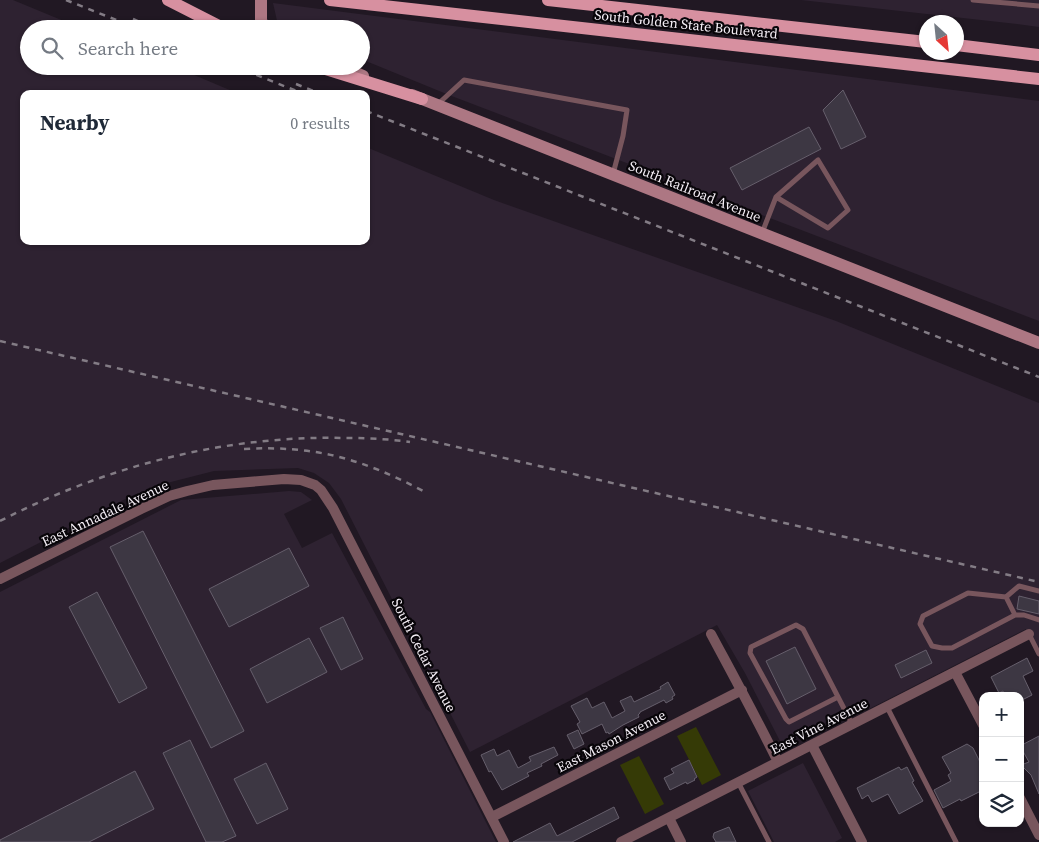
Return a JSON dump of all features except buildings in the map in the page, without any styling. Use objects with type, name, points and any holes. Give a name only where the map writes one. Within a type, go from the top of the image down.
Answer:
[{"type":"main road","points":[[168,0],[207,20]]},
{"type":"main road","name":"South Golden State Boulevard","points":[[330,0],[1039,79]]},
{"type":"main road","name":"South Golden State Boulevard","points":[[548,0],[919,41]]},
{"type":"main road","points":[[964,46],[1039,55]]},
{"type":"main road","points":[[345,75],[422,99]]},
{"type":"street","points":[[261,0],[261,20]]},
{"type":"street","name":"South Railroad Avenue","points":[[362,75],[1039,343]]},
{"type":"street","name":"East Annadale Avenue","points":[[0,579],[169,496],[213,485],[284,479],[301,480],[315,485]]},
{"type":"street","name":"South Cedar Avenue","points":[[315,485],[333,508],[504,842]]},
{"type":"street","points":[[711,634],[778,762]]},
{"type":"street","name":"East Vine Avenue","points":[[621,842],[1029,634]]},
{"type":"street","points":[[955,672],[979,717]]},
{"type":"street","name":"East Mason Avenue","points":[[492,818],[742,690]]},
{"type":"street","points":[[812,745],[862,842]]},
{"type":"street","points":[[1024,806],[1039,835]]},
{"type":"street","points":[[669,818],[682,842]]},
{"type":"lane","points":[[973,0],[1039,6]]},
{"type":"lane","points":[[437,105],[464,80],[627,110],[623,136],[612,174]]},
{"type":"lane","points":[[762,234],[776,197],[818,160],[848,210],[828,228],[776,197]]},
{"type":"lane","points":[[1039,591],[1019,586],[1006,597],[968,593],[923,616],[920,624],[932,646],[952,648],[1015,615],[1024,615],[1039,620]]},
{"type":"lane","points":[[1006,597],[1015,615]]},
{"type":"lane","points":[[838,697],[790,722],[786,719],[750,653],[752,647],[796,625],[803,630],[838,697],[852,724]]},
{"type":"lane","points":[[1029,634],[1039,654]]},
{"type":"lane","points":[[887,706],[956,842]]},
{"type":"lane","points":[[738,782],[769,842]]},
{"type":"shaded area","points":[[0,0],[13,0],[61,20],[20,20],[20,75],[194,75],[230,90],[20,90],[20,245],[370,245],[370,149],[494,200],[836,321],[1039,403],[1039,654],[1026,629],[861,713],[858,706],[785,743],[780,741],[745,673],[717,625],[470,752],[341,499],[329,483],[314,473],[298,468],[214,471],[167,483],[131,496],[0,563]]},
{"type":"shaded area","points":[[801,0],[1039,0],[1039,27],[964,18],[964,15],[936,15]]},
{"type":"shaded area","points":[[273,3],[1039,101],[1039,321],[449,95],[370,63],[370,20],[277,20]]},
{"type":"shaded area","points":[[289,491],[301,492],[312,500],[284,514],[302,548],[332,533],[426,709],[430,712],[496,842],[0,842],[0,592],[181,500]]},
{"type":"shaded area","points":[[803,763],[842,838],[835,842],[774,842],[748,791]]},
{"type":"green space","points":[[696,727],[721,775],[702,785],[677,736]]},
{"type":"green space","points":[[639,756],[664,804],[645,814],[620,765]]},
{"type":"railway","points":[[66,0],[116,20]]},
{"type":"railway","points":[[256,75],[294,90]]},
{"type":"railway","points":[[296,84],[311,90]]},
{"type":"railway","points":[[370,113],[1039,377]]},
{"type":"railway","points":[[0,341],[1039,582]]},
{"type":"railway","points":[[0,521],[82,484],[168,458],[212,448],[301,438],[362,438],[410,442]]},
{"type":"railway","points":[[244,449],[294,449],[338,457],[381,471],[425,492]]}]
